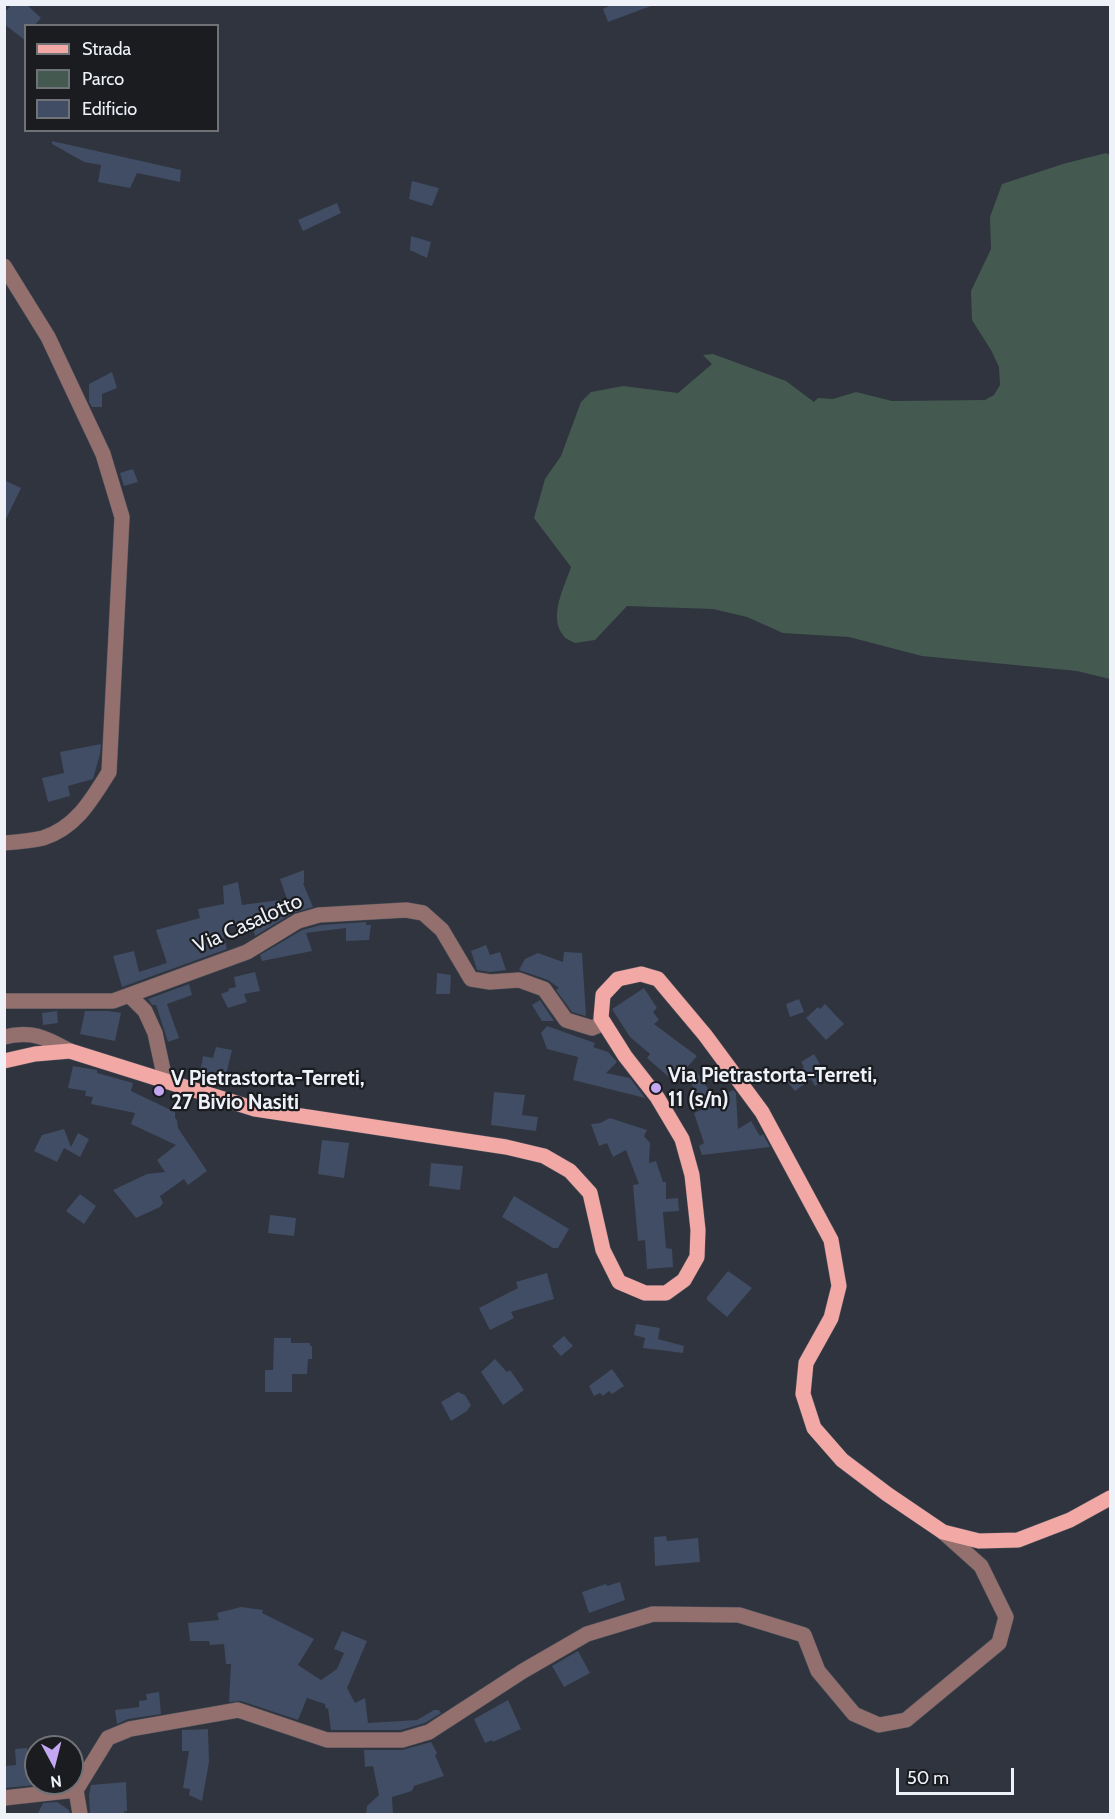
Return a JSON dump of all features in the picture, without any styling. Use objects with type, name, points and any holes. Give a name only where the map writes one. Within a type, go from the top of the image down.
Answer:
[{"type":"main road","points":[[4,1061],[35,1054],[70,1051],[255,1109],[495,1145],[544,1156],[570,1172],[590,1193],[603,1250],[619,1282],[645,1293],[666,1293],[684,1280],[697,1257],[698,1230],[692,1175],[682,1139],[657,1097],[625,1056],[601,1018],[603,995],[618,979],[641,974],[658,979],[705,1035],[762,1112],[831,1240],[839,1286],[831,1318],[806,1363],[803,1394],[814,1428],[842,1460],[887,1494],[943,1532],[979,1541],[1018,1539],[1070,1520],[1110,1498]]},
{"type":"street","points":[[4,266],[48,337],[58,358],[103,454],[122,517],[109,772],[89,804],[69,825],[44,837],[4,843]]},
{"type":"street","name":"Via Casalotto","points":[[4,1000],[113,1001],[246,952],[298,921],[319,915],[406,910],[423,914],[442,930],[471,979],[490,982],[519,980],[544,989],[566,1020],[592,1028],[604,1023]]},
{"type":"street","points":[[129,996],[145,1011],[155,1033],[163,1070],[160,1079]]},
{"type":"street","points":[[4,1037],[18,1034],[44,1037],[70,1051]]},
{"type":"street","points":[[84,1777],[108,1738],[130,1729],[238,1710],[327,1740],[402,1740],[429,1732],[523,1671],[587,1634],[653,1614],[739,1615],[804,1635],[818,1671],[854,1714],[879,1725],[906,1720],[999,1643],[1006,1617],[981,1566],[943,1532]]},
{"type":"street","points":[[4,1798],[31,1795]]},
{"type":"street","points":[[77,1795],[80,1815]]},
{"type":"green space","points":[[1106,153],[1110,155],[1110,679],[1077,671],[922,656],[849,637],[783,633],[747,617],[713,609],[627,606],[595,640],[575,643],[564,636],[559,627],[557,610],[571,567],[534,518],[545,479],[561,456],[581,402],[591,392],[623,386],[678,393],[712,364],[703,355],[713,354],[786,381],[814,402],[818,398],[833,399],[856,392],[892,401],[985,400],[994,395],[1000,385],[999,367],[972,320],[971,291],[991,249],[990,217],[1002,184]]},
{"type":"building","points":[[12,4],[26,4],[41,18],[36,24],[24,24],[24,39],[4,24],[4,13]]},
{"type":"building","points":[[613,4],[650,4],[651,6],[608,22],[603,9]]},
{"type":"building","points":[[52,141],[181,170],[180,182],[137,173],[130,188],[98,182],[101,165],[84,162],[52,144]]},
{"type":"building","points":[[412,181],[439,188],[432,206],[409,199]]},
{"type":"building","points":[[337,203],[341,213],[303,231],[298,220]]},
{"type":"building","points":[[411,236],[431,242],[427,258],[410,250]]},
{"type":"building","points":[[112,372],[117,388],[102,394],[102,407],[92,407],[89,402],[89,384]]},
{"type":"building","points":[[133,469],[138,482],[124,486],[120,473]]},
{"type":"building","points":[[4,480],[21,488],[4,523]]},
{"type":"building","points":[[101,744],[93,779],[68,786],[70,796],[48,802],[42,778],[64,773],[60,752]]},
{"type":"building","points":[[304,870],[303,883],[313,907],[293,913],[255,936],[252,924],[222,929],[227,949],[122,987],[113,956],[134,951],[139,972],[167,963],[156,930],[200,918],[198,909],[224,904],[223,886],[238,882],[242,905],[287,899],[280,879]]},
{"type":"building","points":[[366,922],[366,925],[371,925],[369,940],[346,941],[346,928],[306,933],[312,951],[262,961],[260,955],[302,930],[321,925]]},
{"type":"building","points":[[486,945],[490,955],[500,952],[506,970],[490,972],[477,970],[471,951]]},
{"type":"building","points":[[564,952],[582,953],[586,1016],[572,1012],[556,990],[559,988],[548,980],[519,970],[525,959],[538,953],[563,962]]},
{"type":"building","points":[[255,972],[260,991],[244,994],[247,1002],[228,1008],[221,994],[236,987],[234,977]]},
{"type":"building","points":[[437,973],[451,975],[450,994],[436,994]]},
{"type":"building","points":[[189,984],[192,995],[167,1004],[179,1038],[168,1042],[156,1005],[152,1005],[148,999]]},
{"type":"building","points":[[644,988],[657,1008],[653,1012],[659,1020],[654,1024],[697,1056],[684,1071],[680,1065],[670,1078],[647,1058],[650,1054],[630,1037],[612,1009]]},
{"type":"building","points":[[799,999],[804,1012],[790,1017],[786,1004]]},
{"type":"building","points":[[540,1000],[554,1021],[542,1021],[532,1005]]},
{"type":"building","points":[[825,1004],[844,1024],[826,1040],[806,1018]]},
{"type":"building","points":[[57,1011],[58,1023],[43,1025],[42,1013]]},
{"type":"building","points":[[85,1011],[121,1013],[115,1041],[80,1034]]},
{"type":"building","points":[[547,1026],[595,1043],[593,1047],[608,1052],[617,1062],[606,1073],[630,1078],[645,1098],[573,1080],[578,1057],[547,1049],[541,1033]]},
{"type":"building","points":[[216,1047],[232,1050],[224,1084],[199,1078],[203,1056],[213,1058]]},
{"type":"building","points":[[814,1054],[828,1078],[815,1086],[811,1079],[795,1091],[786,1080],[804,1067],[801,1062]]},
{"type":"building","points":[[73,1066],[97,1070],[97,1073],[133,1083],[131,1091],[175,1112],[178,1128],[207,1171],[188,1185],[184,1179],[160,1196],[163,1203],[160,1207],[136,1218],[113,1190],[147,1174],[165,1172],[157,1160],[176,1145],[131,1124],[135,1113],[91,1104],[93,1097],[85,1096],[86,1091],[68,1088]]},
{"type":"building","points":[[695,1069],[715,1099],[733,1090],[736,1093],[738,1129],[751,1121],[760,1136],[763,1134],[770,1147],[702,1155],[699,1146],[704,1143],[694,1113],[706,1108],[686,1075]]},
{"type":"building","points":[[494,1092],[525,1095],[522,1115],[538,1117],[536,1131],[491,1125]]},
{"type":"building","points":[[610,1118],[647,1130],[644,1136],[650,1143],[649,1163],[656,1161],[663,1182],[666,1182],[666,1199],[678,1198],[679,1211],[663,1212],[666,1248],[672,1249],[673,1267],[647,1269],[645,1240],[638,1241],[633,1185],[639,1184],[626,1150],[613,1157],[607,1143],[599,1146],[591,1124]]},
{"type":"building","points":[[64,1129],[71,1147],[78,1133],[89,1139],[80,1157],[64,1148],[57,1162],[34,1151],[42,1135]]},
{"type":"building","points":[[322,1140],[349,1143],[344,1178],[318,1174]]},
{"type":"building","points":[[431,1163],[463,1166],[460,1190],[429,1186]]},
{"type":"building","points":[[80,1194],[96,1206],[84,1224],[66,1211]]},
{"type":"building","points":[[514,1196],[569,1229],[558,1248],[553,1248],[502,1217]]},
{"type":"building","points":[[270,1215],[296,1218],[294,1236],[268,1233]]},
{"type":"building","points":[[728,1271],[752,1288],[727,1317],[707,1300],[707,1297]]},
{"type":"building","points":[[547,1273],[554,1299],[511,1312],[514,1318],[490,1330],[479,1308],[518,1288],[516,1282]]},
{"type":"building","points":[[636,1324],[660,1328],[658,1339],[684,1346],[683,1353],[643,1348],[645,1338],[634,1335]]},
{"type":"building","points":[[564,1336],[573,1346],[561,1356],[552,1346]]},
{"type":"building","points":[[274,1338],[291,1338],[291,1343],[310,1343],[312,1346],[312,1359],[308,1359],[307,1374],[292,1374],[292,1392],[265,1392],[265,1370],[273,1370]]},
{"type":"building","points":[[495,1359],[507,1372],[510,1370],[524,1390],[503,1405],[481,1372]]},
{"type":"building","points":[[612,1369],[624,1386],[612,1394],[609,1391],[603,1396],[600,1393],[594,1396],[589,1386]]},
{"type":"building","points":[[458,1392],[465,1395],[471,1405],[467,1411],[451,1421],[441,1402]]},
{"type":"building","points":[[666,1536],[667,1541],[698,1538],[700,1562],[655,1566],[654,1537]]},
{"type":"building","points":[[620,1582],[625,1600],[589,1613],[582,1592]]},
{"type":"building","points":[[241,1607],[263,1610],[262,1613],[314,1639],[298,1665],[321,1680],[337,1669],[344,1653],[334,1649],[342,1631],[367,1641],[347,1688],[355,1703],[365,1698],[368,1723],[417,1720],[434,1710],[439,1710],[441,1713],[425,1723],[401,1730],[331,1730],[328,1708],[326,1709],[325,1704],[307,1698],[298,1720],[241,1701],[229,1702],[231,1664],[226,1664],[224,1644],[210,1645],[209,1641],[190,1641],[188,1623],[219,1620],[217,1613]]},
{"type":"building","points":[[578,1651],[590,1673],[564,1687],[552,1666]]},
{"type":"building","points":[[159,1692],[161,1714],[128,1719],[117,1724],[115,1710],[139,1707],[139,1701],[147,1700],[146,1694]]},
{"type":"building","points":[[508,1700],[521,1729],[493,1742],[492,1740],[485,1743],[474,1719]]},
{"type":"building","points":[[208,1729],[209,1762],[202,1801],[189,1795],[190,1789],[183,1788],[189,1751],[182,1751],[182,1730]]},
{"type":"building","points":[[431,1742],[444,1776],[414,1786],[412,1791],[392,1797],[393,1815],[366,1815],[367,1806],[379,1795],[373,1766],[365,1767],[364,1750],[402,1750]]},
{"type":"building","points":[[24,1748],[24,1786],[4,1788],[4,1766],[16,1765],[15,1749]]},
{"type":"building","points":[[126,1782],[127,1811],[124,1811],[125,1815],[90,1815],[91,1785]]},
{"type":"building","points":[[57,1802],[69,1810],[70,1815],[37,1815],[43,1803]]},
{"type":"place","name":"Via Pietrastorta-Terreti, 11 (s/n)","points":[[656,1088]]},
{"type":"place","name":"V Pietrastorta-Terreti, 27 Bivio Nasiti","points":[[159,1091]]}]
